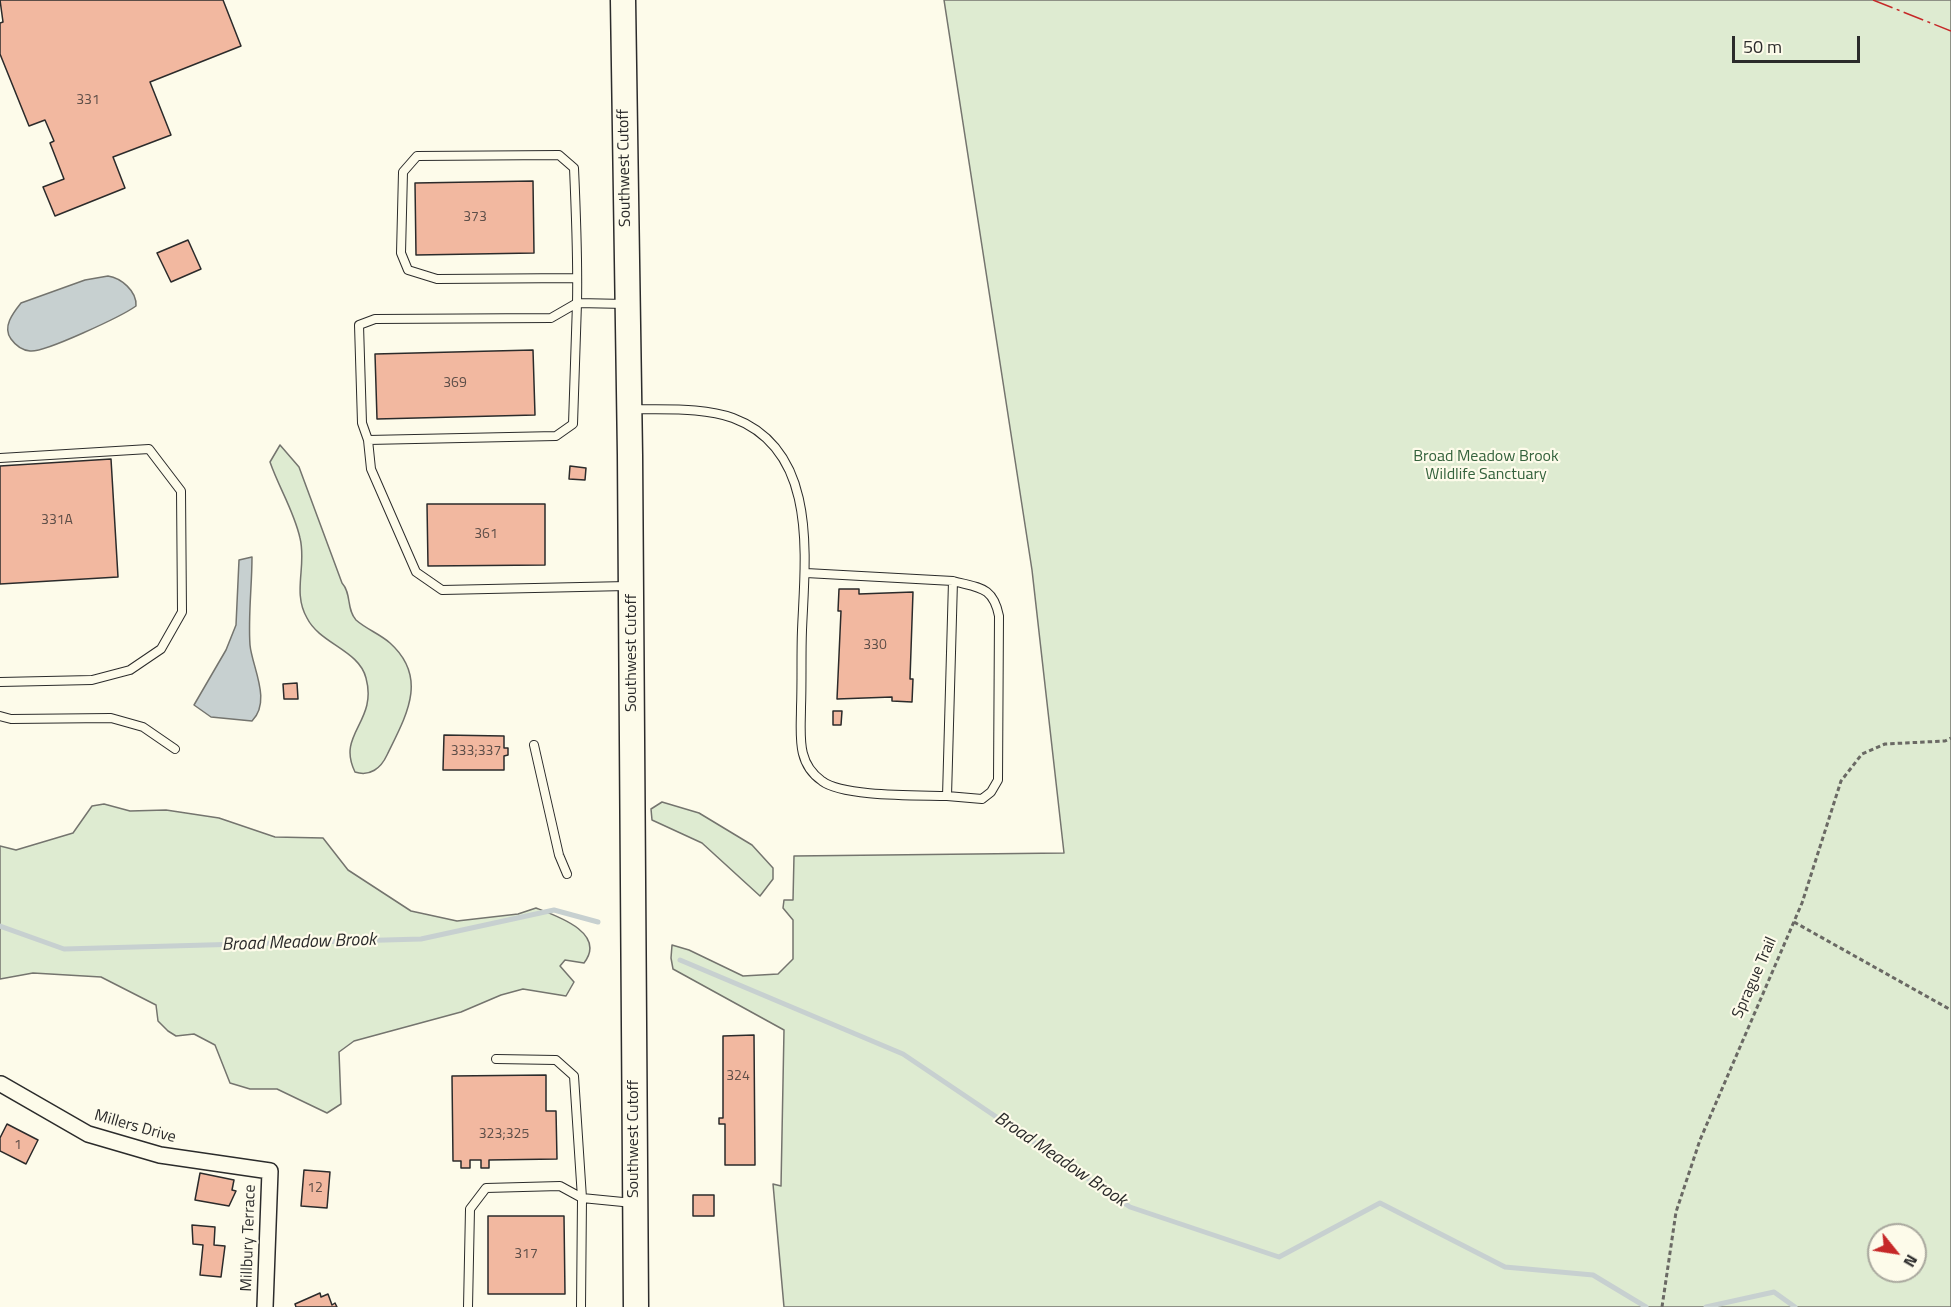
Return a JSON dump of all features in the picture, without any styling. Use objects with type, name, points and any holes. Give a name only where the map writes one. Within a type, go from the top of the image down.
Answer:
[{"type":"main road","name":"Southwest Cutoff","points":[[623,0],[631,586],[636,1307]]},
{"type":"street","name":"Millers Drive","points":[[2,1084],[88,1134],[160,1155],[270,1171]]},
{"type":"street","name":"Millbury Terrace","points":[[265,1307],[270,1171]]},
{"type":"lane","points":[[368,440],[556,436],[573,424],[577,303],[577,279],[574,168],[559,155],[417,156],[403,172],[401,253],[408,270],[436,279],[577,279]]},
{"type":"lane","points":[[627,304],[577,303],[551,318],[375,319],[359,325],[362,423],[368,440],[371,469],[416,572],[442,590],[592,589],[631,586]]},
{"type":"lane","points":[[629,409],[701,412],[731,417],[756,428],[774,446],[796,487],[805,530],[806,573],[802,629],[800,751],[804,761],[823,782],[838,790],[982,799],[991,792],[998,780],[999,616],[996,599],[986,590],[953,581],[806,573]]},
{"type":"lane","points":[[0,458],[149,449],[181,491],[182,601],[182,612],[161,649],[129,670],[93,680],[0,682]]},
{"type":"lane","points":[[947,796],[953,581]]},
{"type":"lane","points":[[0,716],[11,719],[111,718],[144,728],[175,749]]},
{"type":"lane","points":[[534,746],[559,855],[567,874]]},
{"type":"lane","points":[[496,1059],[556,1060],[574,1076],[582,1198],[581,1307]]},
{"type":"lane","points":[[468,1307],[470,1209],[486,1188],[560,1186],[582,1198],[635,1204]]},
{"type":"path","name":"Sprague Trail","points":[[1662,1307],[1676,1212],[1700,1140],[1794,922],[1841,781],[1862,754],[1885,744],[1945,741],[1951,738]]},
{"type":"path","points":[[1794,922],[1951,1010]]},
{"type":"green space","name":"Broad Meadow Brook Wildlife Sanctuary","points":[[944,0],[1951,0],[1951,1307],[784,1307],[773,1184],[781,1186],[784,1030],[673,969],[672,945],[689,950],[743,976],[778,974],[793,959],[793,920],[783,908],[784,900],[793,900],[794,856],[1064,853],[1032,570]]},
{"type":"green space","points":[[280,445],[299,467],[347,592],[353,616],[390,643],[402,656],[409,670],[411,684],[407,712],[385,760],[370,772],[355,772],[350,747],[367,706],[366,678],[356,660],[313,627],[303,608],[300,589],[302,548],[300,538],[270,462]]},
{"type":"green space","points":[[662,802],[699,813],[752,845],[773,868],[773,879],[760,896],[702,843],[652,820],[651,809]]},
{"type":"green space","points":[[104,804],[130,811],[166,810],[219,818],[275,837],[323,838],[348,870],[411,911],[457,921],[518,914],[536,908],[576,927],[589,943],[589,952],[584,963],[565,960],[560,966],[574,982],[566,996],[523,989],[501,995],[461,1012],[354,1041],[339,1052],[341,1104],[327,1113],[277,1089],[250,1089],[230,1083],[215,1045],[194,1034],[176,1036],[158,1021],[156,1005],[101,977],[33,973],[0,979],[0,846],[16,850],[73,833],[92,806]]},
{"type":"shaded area","points":[[108,276],[118,279],[131,290],[136,306],[83,333],[38,350],[24,350],[11,339],[8,325],[21,303],[85,280]]},
{"type":"shaded area","points":[[252,557],[249,623],[251,654],[261,694],[258,713],[252,721],[211,717],[194,705],[226,650],[236,625],[239,560]]},
{"type":"building","points":[[0,0],[223,0],[241,46],[150,82],[171,135],[113,157],[125,188],[55,216],[43,187],[64,179],[50,143],[54,141],[45,120],[29,126],[0,54],[0,23],[3,22]]},
{"type":"building","points":[[533,181],[534,253],[416,255],[415,183]]},
{"type":"building","points":[[188,240],[201,269],[171,282],[157,253]]},
{"type":"building","points":[[533,350],[535,415],[377,419],[375,354]]},
{"type":"building","points":[[111,459],[118,577],[0,584],[0,466]]},
{"type":"building","points":[[570,466],[586,468],[585,480],[569,479]]},
{"type":"building","points":[[427,504],[545,504],[545,565],[428,566]]},
{"type":"building","points":[[839,589],[859,589],[859,594],[913,592],[910,679],[913,679],[912,702],[892,701],[892,697],[837,699],[841,611],[838,611]]},
{"type":"building","points":[[297,683],[298,699],[284,699],[283,684]]},
{"type":"building","points":[[833,711],[842,711],[841,725],[833,725]]},
{"type":"building","points":[[444,735],[504,736],[504,748],[508,748],[508,755],[504,756],[504,770],[443,770]]},
{"type":"building","points":[[754,1035],[755,1165],[725,1165],[725,1124],[719,1124],[719,1118],[723,1118],[723,1036]]},
{"type":"building","points":[[546,1075],[546,1111],[556,1111],[557,1159],[489,1160],[489,1168],[481,1168],[481,1160],[470,1160],[470,1168],[461,1168],[461,1161],[453,1161],[452,1076]]},
{"type":"building","points":[[7,1124],[38,1140],[26,1164],[0,1151],[0,1138]]},
{"type":"building","points":[[304,1170],[330,1172],[327,1208],[301,1206]]},
{"type":"building","points":[[200,1173],[234,1180],[232,1190],[236,1191],[229,1206],[195,1200]]},
{"type":"building","points":[[693,1195],[714,1195],[714,1216],[693,1216]]},
{"type":"building","points":[[488,1216],[564,1216],[565,1294],[488,1294]]},
{"type":"building","points":[[192,1225],[215,1227],[214,1245],[225,1246],[221,1277],[200,1275],[203,1245],[193,1244]]},
{"type":"building","points":[[320,1293],[321,1297],[328,1294],[332,1305],[335,1303],[337,1307],[296,1307],[295,1304]]},
{"type":"waterway","name":"Broad Meadow Brook","points":[[0,926],[64,949],[421,939],[554,910],[598,922]]},
{"type":"waterway","name":"Broad Meadow Brook","points":[[680,960],[903,1054],[1130,1207],[1279,1257],[1380,1203],[1505,1267],[1593,1275],[1646,1307]]},
{"type":"waterway","name":"Broad Meadow Brook","points":[[1706,1307],[1774,1292],[1795,1307]]},
{"type":"power","points":[[1873,0],[1951,31]]}]
